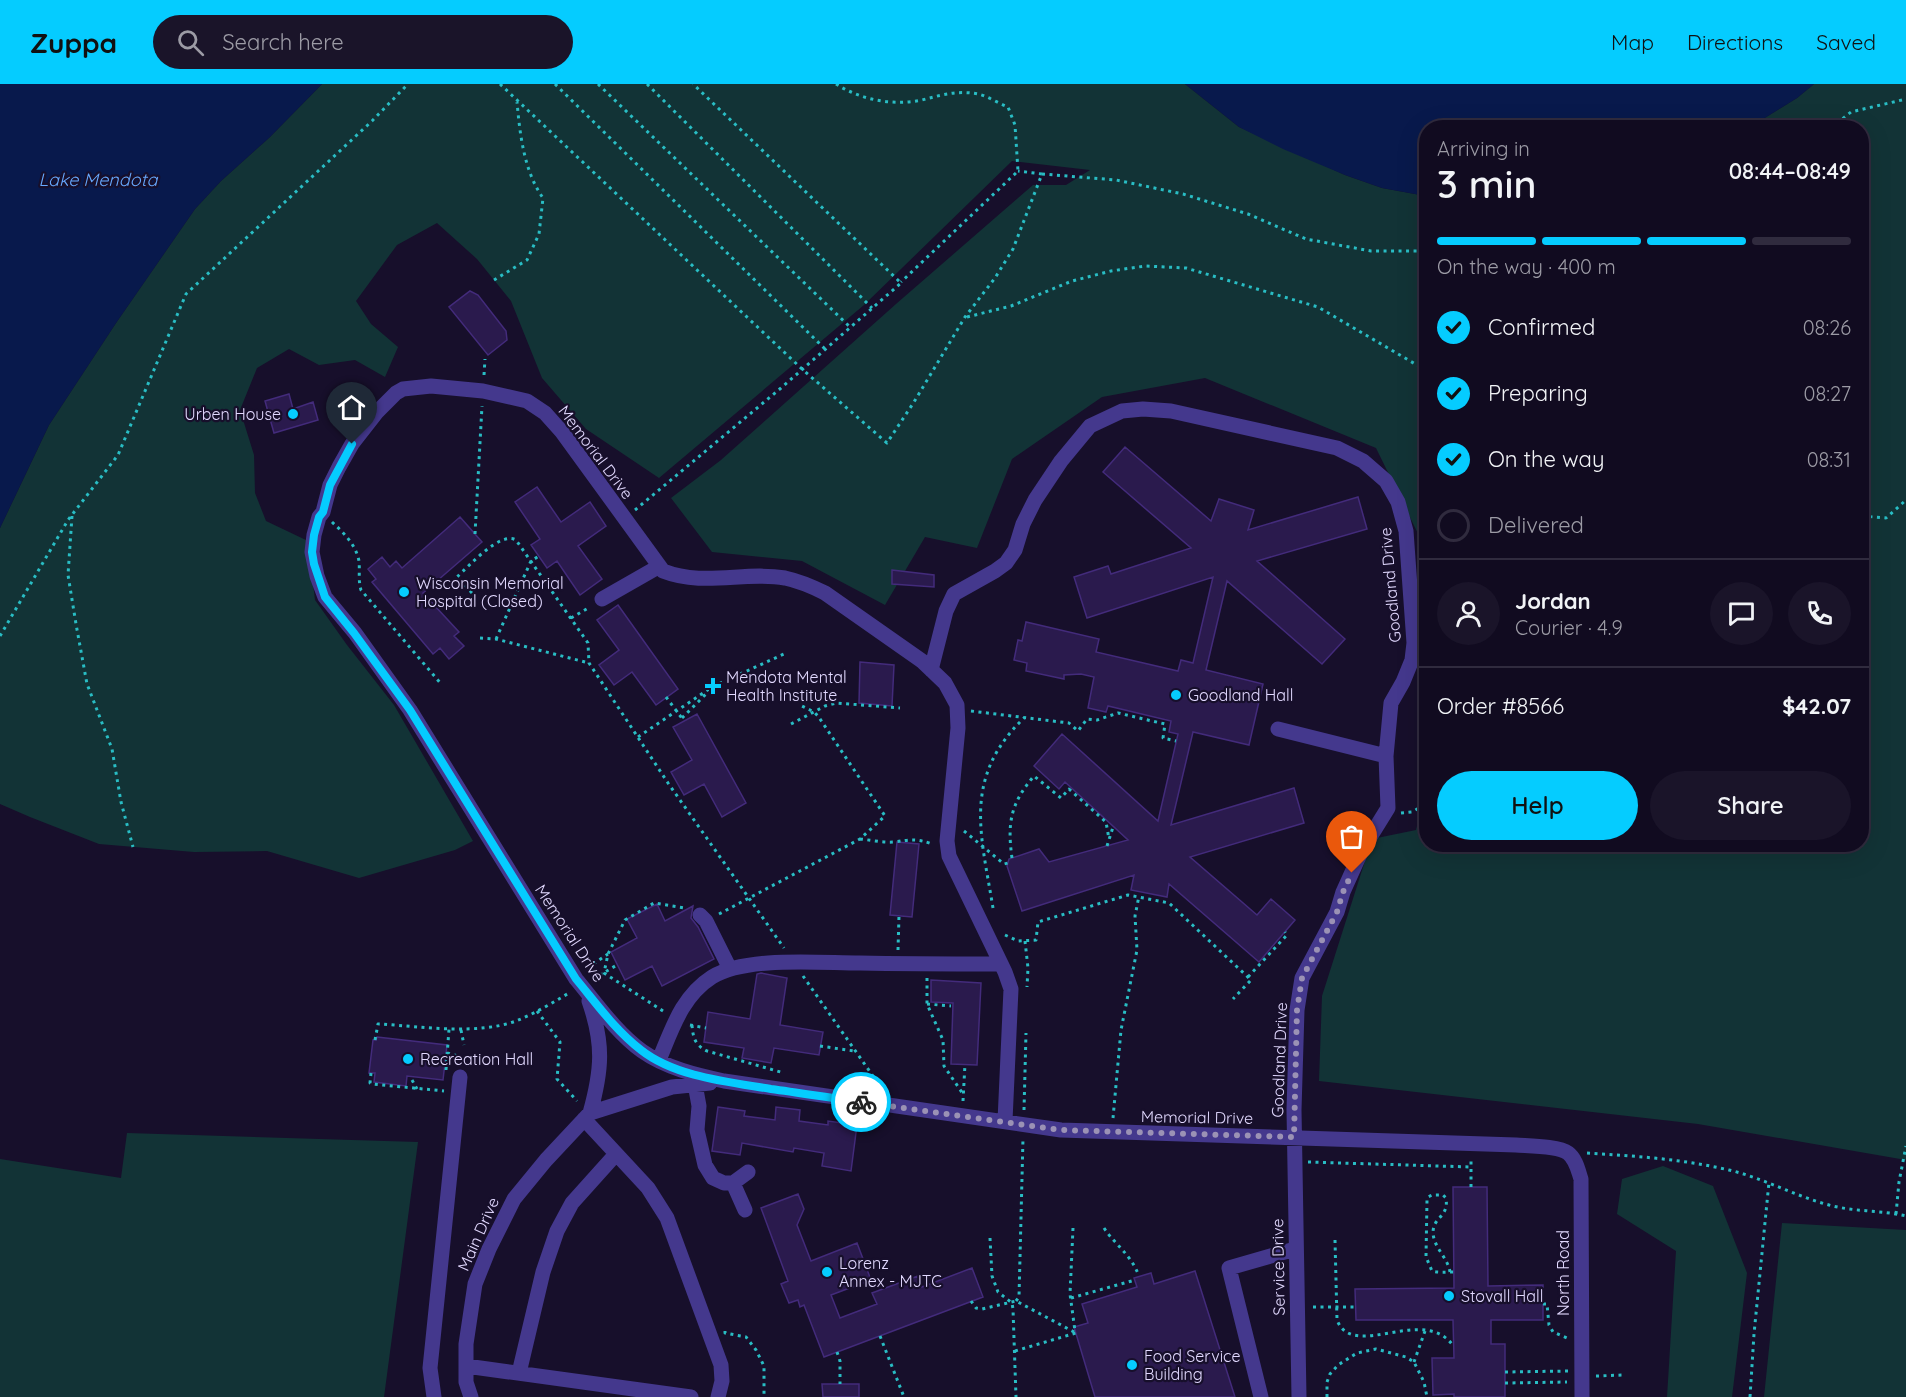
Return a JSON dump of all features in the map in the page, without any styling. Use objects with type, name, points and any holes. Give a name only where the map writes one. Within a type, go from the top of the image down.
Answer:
[{"type":"lane","name":"Memorial Drive","points":[[658,567],[545,413],[527,401],[483,391],[431,386],[402,389],[396,393],[377,412],[352,444],[330,485],[314,535],[312,552],[317,576],[325,597],[410,710],[580,984],[608,1018],[643,1051],[672,1067],[724,1082],[1061,1130],[1472,1143],[1550,1148],[1567,1152]]},
{"type":"lane","name":"Goodland Drive","points":[[932,670],[946,610],[954,594],[995,572],[1006,563],[1015,550],[1023,524],[1035,500],[1060,461],[1090,426],[1122,411],[1143,409],[1171,411],[1336,448],[1363,461],[1386,481],[1398,502],[1406,531],[1414,643],[1412,660],[1404,682],[1391,703],[1386,756],[1388,808],[1362,850],[1343,892],[1337,912],[1302,978],[1297,1010],[1294,1137]]},
{"type":"lane","points":[[602,599],[658,567],[669,573],[693,578],[786,578],[825,593],[922,661],[945,683],[957,705],[958,729],[948,824],[949,856],[1011,989],[1005,1121]]},
{"type":"lane","points":[[1278,729],[1386,756]]},
{"type":"lane","points":[[703,918],[730,969]]},
{"type":"lane","points":[[659,1060],[682,1007],[695,991],[712,977],[730,969],[747,965],[794,963],[1001,964]]},
{"type":"lane","name":"Main Drive","points":[[471,1397],[466,1382],[466,1344],[476,1284],[501,1221],[514,1199],[587,1116],[598,1084],[601,1067],[596,1020],[580,984]]},
{"type":"lane","points":[[434,1397],[430,1368],[450,1077]]},
{"type":"lane","points":[[718,1397],[722,1381],[721,1365],[667,1218],[648,1188],[616,1154],[587,1116],[672,1087],[724,1082]]},
{"type":"lane","points":[[694,1084],[699,1106],[697,1130],[705,1165],[713,1178],[724,1183],[733,1183],[748,1172]]},
{"type":"lane","name":"Service Drive","points":[[1294,1137],[1299,1397]]},
{"type":"lane","name":"North Road","points":[[1567,1152],[1577,1164],[1581,1179],[1582,1397]]},
{"type":"lane","points":[[519,1373],[543,1272],[557,1231],[572,1203],[616,1154]]},
{"type":"lane","points":[[733,1183],[746,1210]]},
{"type":"lane","points":[[1261,1397],[1229,1268],[1295,1249]]},
{"type":"lane","points":[[466,1366],[691,1397]]},
{"type":"path","points":[[0,636],[72,514],[118,455],[186,294],[372,121],[408,84]]},
{"type":"path","points":[[500,84],[802,369],[887,443],[965,317],[995,278],[1012,249],[1042,174]]},
{"type":"path","points":[[555,84],[825,349]]},
{"type":"path","points":[[598,84],[850,327]]},
{"type":"path","points":[[647,84],[872,308]]},
{"type":"path","points":[[693,84],[901,283]]},
{"type":"path","points":[[624,519],[901,283],[1018,171],[1015,125],[1008,107],[979,94],[944,93],[920,100],[888,102],[849,92],[836,84]]},
{"type":"path","points":[[1842,120],[1851,112],[1906,99]]},
{"type":"path","points":[[494,280],[527,260],[539,234],[543,198],[533,184],[530,174],[520,134],[517,100]]},
{"type":"path","points":[[1018,171],[1116,180],[1183,194],[1248,214],[1306,239],[1371,251],[1419,251]]},
{"type":"path","points":[[965,317],[1011,306],[1072,281],[1111,271],[1145,266],[1186,268],[1318,307],[1419,366]]},
{"type":"path","points":[[475,534],[485,359]]},
{"type":"path","points":[[1869,517],[1886,518],[1906,500]]},
{"type":"path","points":[[323,512],[346,535],[354,548],[360,564],[361,590],[442,685]]},
{"type":"path","points":[[72,514],[68,575],[76,624],[87,684],[112,749],[121,802],[133,847]]},
{"type":"path","points":[[472,593],[457,577],[490,546],[512,537],[516,540],[588,643],[589,663],[638,737],[885,1093],[876,1092]]},
{"type":"path","points":[[496,639],[531,561],[539,556]]},
{"type":"path","points":[[571,618],[602,599]]},
{"type":"path","points":[[480,638],[496,639],[589,663]]},
{"type":"path","points":[[638,737],[712,687],[784,654]]},
{"type":"path","points":[[728,673],[731,679]]},
{"type":"path","points":[[666,697],[683,720],[712,687]]},
{"type":"path","points":[[790,724],[825,706],[837,703],[900,708]]},
{"type":"path","points":[[703,918],[749,898],[860,839],[885,816],[814,712],[802,706]]},
{"type":"path","points":[[957,709],[1069,723],[1078,731],[1087,719],[1097,720],[1118,713],[1165,724],[1163,738],[1176,741]]},
{"type":"path","points":[[994,915],[980,827],[980,805],[986,774],[994,756],[1006,737],[1024,718]]},
{"type":"path","points":[[1012,858],[1009,836],[1014,807],[1034,776],[1061,798],[1069,789],[1106,822],[1109,839]]},
{"type":"path","points":[[1047,787],[1051,783]]},
{"type":"path","points":[[1396,813],[1412,812],[1419,808]]},
{"type":"path","points":[[948,824],[959,827],[1004,864],[1008,863]]},
{"type":"path","points":[[1107,846],[1113,827]]},
{"type":"path","points":[[860,839],[893,842],[914,839],[929,842],[948,851]]},
{"type":"path","points":[[1004,934],[1012,940],[1036,940],[1038,922],[1128,894],[1169,903],[1251,980],[1233,999]]},
{"type":"path","points":[[1111,1132],[1121,1030],[1137,950],[1135,916],[1139,896]]},
{"type":"path","points":[[604,973],[608,954],[625,920],[654,903],[685,908]]},
{"type":"path","points":[[897,963],[899,916]]},
{"type":"path","points":[[1248,977],[1287,935],[1285,932]]},
{"type":"path","points":[[580,984],[608,954]]},
{"type":"path","points":[[941,964],[927,978],[927,1004],[943,1040],[944,1066],[963,1094]]},
{"type":"path","points":[[375,1040],[378,1024],[461,1029],[514,1022],[617,965]]},
{"type":"path","points":[[604,973],[676,1019],[706,1028]]},
{"type":"path","points":[[927,1004],[951,1006]]},
{"type":"path","points":[[692,1025],[693,1036],[699,1047],[784,1073]]},
{"type":"path","points":[[371,1073],[370,1083],[373,1084],[444,1092],[450,1077],[447,1053],[449,1029]]},
{"type":"path","points":[[461,1029],[464,1045]]},
{"type":"path","points":[[820,1046],[856,1052]]},
{"type":"path","points":[[447,1053],[458,1056]]},
{"type":"path","points":[[963,1102],[965,1064]]},
{"type":"path","points":[[412,1080],[417,1089]]},
{"type":"path","points":[[1471,1187],[1472,1143]]},
{"type":"path","points":[[1896,1214],[1906,1146]]},
{"type":"path","points":[[1567,1152],[1660,1158],[1730,1170],[1769,1182],[1828,1205],[1906,1216]]},
{"type":"path","points":[[1294,1161],[1471,1167]]},
{"type":"path","points":[[1750,1397],[1769,1182]]},
{"type":"path","points":[[1432,1195],[1443,1195],[1446,1198],[1445,1213],[1436,1223],[1433,1235],[1452,1272],[1432,1271],[1425,1257],[1427,1200],[1432,1195]]},
{"type":"path","points":[[1073,1228],[1071,1298],[1073,1328],[1076,1333]]},
{"type":"path","points":[[1104,1228],[1110,1238],[1129,1256],[1139,1276]]},
{"type":"path","points":[[990,1238],[992,1276],[998,1292],[1012,1303],[1016,1352],[1016,1397]]},
{"type":"path","points":[[1335,1240],[1336,1307],[1339,1325],[1352,1335],[1369,1336],[1406,1330],[1432,1331],[1449,1339],[1454,1347]]},
{"type":"path","points":[[1071,1298],[1135,1280]]},
{"type":"path","points":[[971,1301],[976,1308],[982,1309],[1017,1301],[1076,1333]]},
{"type":"path","points":[[1543,1304],[1547,1304],[1552,1332],[1568,1338],[1582,1339]]},
{"type":"path","points":[[1296,1308],[1356,1307]]},
{"type":"path","points":[[1414,1362],[1425,1330]]},
{"type":"path","points":[[1016,1352],[1076,1333]]},
{"type":"path","points":[[880,1336],[904,1397]]},
{"type":"path","points":[[1327,1397],[1327,1382],[1330,1374],[1338,1365],[1356,1353],[1376,1349],[1414,1362],[1427,1397]]},
{"type":"path","points":[[837,1352],[840,1361],[840,1384]]},
{"type":"path","points":[[1505,1372],[1569,1371],[1569,1382],[1505,1383]]},
{"type":"green space","points":[[322,84],[1185,84],[1239,127],[1345,175],[1382,188],[1419,195],[1419,536],[1376,448],[1205,378],[1102,397],[1012,459],[977,548],[925,537],[885,605],[802,561],[712,552],[671,498],[721,460],[1033,185],[1066,185],[1090,170],[1012,161],[864,305],[659,478],[586,429],[542,378],[511,301],[477,259],[437,223],[397,245],[356,301],[371,324],[398,347],[385,377],[355,360],[319,365],[289,349],[257,368],[240,410],[254,455],[255,493],[266,521],[308,541],[315,600],[394,705],[473,841],[455,850],[359,878],[267,851],[194,852],[99,844],[0,804],[0,528],[49,425],[116,323],[195,209],[221,181],[270,137]]},
{"type":"green space","points":[[1814,84],[1906,84],[1906,1160],[1698,1124],[1319,1081],[1322,996],[1372,839],[1416,830],[1419,817],[1419,852],[1869,852],[1869,120],[1761,120],[1797,98]]},
{"type":"green space","points":[[127,1133],[418,1142],[384,1397],[0,1397],[0,1159],[121,1178]]},
{"type":"green space","points":[[1663,1166],[1713,1186],[1747,1273],[1732,1397],[1667,1397],[1676,1251],[1617,1214],[1622,1179]]},
{"type":"green space","points":[[1782,1223],[1906,1230],[1906,1397],[1764,1397]]},
{"type":"water","name":"Lake Mendota","points":[[0,84],[322,84],[195,209],[49,425],[0,528]]},
{"type":"water","points":[[1185,84],[1814,84],[1797,98],[1761,120],[1419,120],[1419,195],[1382,188],[1345,175],[1283,149],[1239,127]]},
{"type":"building","points":[[470,291],[478,295],[506,331],[507,340],[488,355],[449,307]]},
{"type":"building","name":"Urben House","points":[[289,394],[293,409],[313,402],[318,420],[274,433],[265,401]]},
{"type":"building","name":"Goodland Hall","points":[[1125,447],[1211,521],[1219,499],[1254,510],[1248,530],[1358,497],[1367,529],[1257,561],[1345,639],[1322,664],[1227,581],[1206,670],[1263,684],[1249,745],[1193,732],[1171,825],[1294,788],[1304,823],[1190,857],[1257,915],[1271,899],[1295,920],[1259,962],[1169,884],[1167,897],[1131,890],[1134,875],[1022,911],[1007,866],[1009,859],[1039,849],[1049,862],[1128,840],[1065,782],[1059,789],[1034,766],[1062,734],[1158,821],[1178,734],[1169,732],[1171,721],[1108,706],[1106,712],[1088,708],[1094,677],[1081,674],[1064,675],[1064,679],[1026,671],[1027,663],[1014,660],[1018,640],[1022,641],[1026,622],[1099,639],[1096,652],[1178,671],[1181,660],[1193,663],[1213,577],[1087,618],[1074,577],[1108,566],[1111,574],[1191,548],[1103,472]]},
{"type":"building","points":[[537,487],[561,522],[590,502],[606,526],[578,546],[602,579],[580,595],[557,561],[547,568],[531,545],[540,539],[515,502]]},
{"type":"building","name":"Wisconsin Memorial Hospital (Closed)","points":[[460,517],[482,542],[423,593],[459,632],[454,636],[464,646],[449,659],[440,648],[433,654],[372,582],[376,579],[368,569],[382,557],[390,567],[396,561],[402,568]]},
{"type":"building","points":[[892,570],[934,575],[934,587],[892,584]]},
{"type":"building","points":[[618,605],[678,689],[656,705],[632,672],[614,685],[599,665],[619,650],[597,620]]},
{"type":"building","points":[[860,662],[894,665],[892,706],[859,703]]},
{"type":"building","points":[[697,714],[746,803],[722,817],[704,784],[684,795],[671,772],[692,760],[673,727]]},
{"type":"building","points":[[897,842],[919,844],[912,917],[890,915]]},
{"type":"building","points":[[657,904],[665,921],[693,906],[691,918],[714,959],[662,986],[652,966],[625,980],[611,952],[637,938],[627,919]]},
{"type":"building","points":[[757,974],[787,978],[780,1025],[823,1032],[819,1055],[774,1048],[771,1063],[742,1058],[744,1048],[704,1042],[708,1012],[750,1019]]},
{"type":"building","points":[[931,980],[981,983],[977,1065],[951,1064],[953,1003],[931,1002]]},
{"type":"building","name":"Recreation Hall","points":[[377,1037],[447,1045],[443,1080],[407,1076],[406,1086],[374,1082],[375,1073],[369,1073],[373,1040]]},
{"type":"building","points":[[718,1107],[745,1111],[744,1116],[775,1120],[776,1107],[800,1110],[799,1121],[828,1125],[828,1121],[857,1125],[851,1171],[822,1166],[824,1153],[794,1148],[793,1152],[742,1143],[740,1155],[712,1151]]},
{"type":"building","name":"Stovall Hall","points":[[1453,1187],[1487,1187],[1488,1286],[1543,1285],[1543,1320],[1491,1320],[1491,1344],[1505,1344],[1505,1397],[1433,1395],[1432,1358],[1454,1358],[1453,1320],[1356,1320],[1355,1289],[1454,1288]]},
{"type":"building","name":"Lorenz Annex - MJTC","points":[[798,1194],[804,1209],[797,1225],[811,1261],[857,1243],[871,1280],[831,1295],[840,1318],[877,1304],[872,1293],[918,1276],[922,1287],[972,1268],[983,1297],[824,1357],[804,1305],[800,1307],[798,1300],[789,1303],[781,1284],[788,1281],[761,1208]]},
{"type":"building","name":"Food Service Building","points":[[1195,1271],[1235,1397],[1095,1397],[1074,1327],[1088,1323],[1082,1304],[1137,1287],[1134,1278],[1151,1273],[1154,1284]]},
{"type":"building","points":[[822,1384],[859,1384],[859,1397],[823,1397]]},
{"type":"way so far","points":[[861,1102],[1061,1130],[1294,1137],[1297,1010],[1302,978],[1337,912],[1352,873]]},
{"type":"place","name":"Urben House","points":[[293,414]]},
{"type":"place","name":"Wisconsin Memorial Hospital (Closed)","points":[[404,592]]},
{"type":"place","name":"Mendota Mental Health Institute","points":[[713,686]]},
{"type":"place","name":"Goodland Hall","points":[[1176,695]]},
{"type":"place","name":"Recreation Hall","points":[[408,1059]]},
{"type":"place","name":"Lorenz Annex - MJTC","points":[[827,1272]]},
{"type":"place","name":"Stovall Hall","points":[[1449,1296]]},
{"type":"place","name":"Food Service Building","points":[[1132,1365]]},
{"type":"route","points":[[352,444],[330,485],[314,535],[312,552],[314,564],[325,597],[410,710],[576,979],[629,1040],[643,1051],[672,1067],[724,1082],[861,1102]]}]
